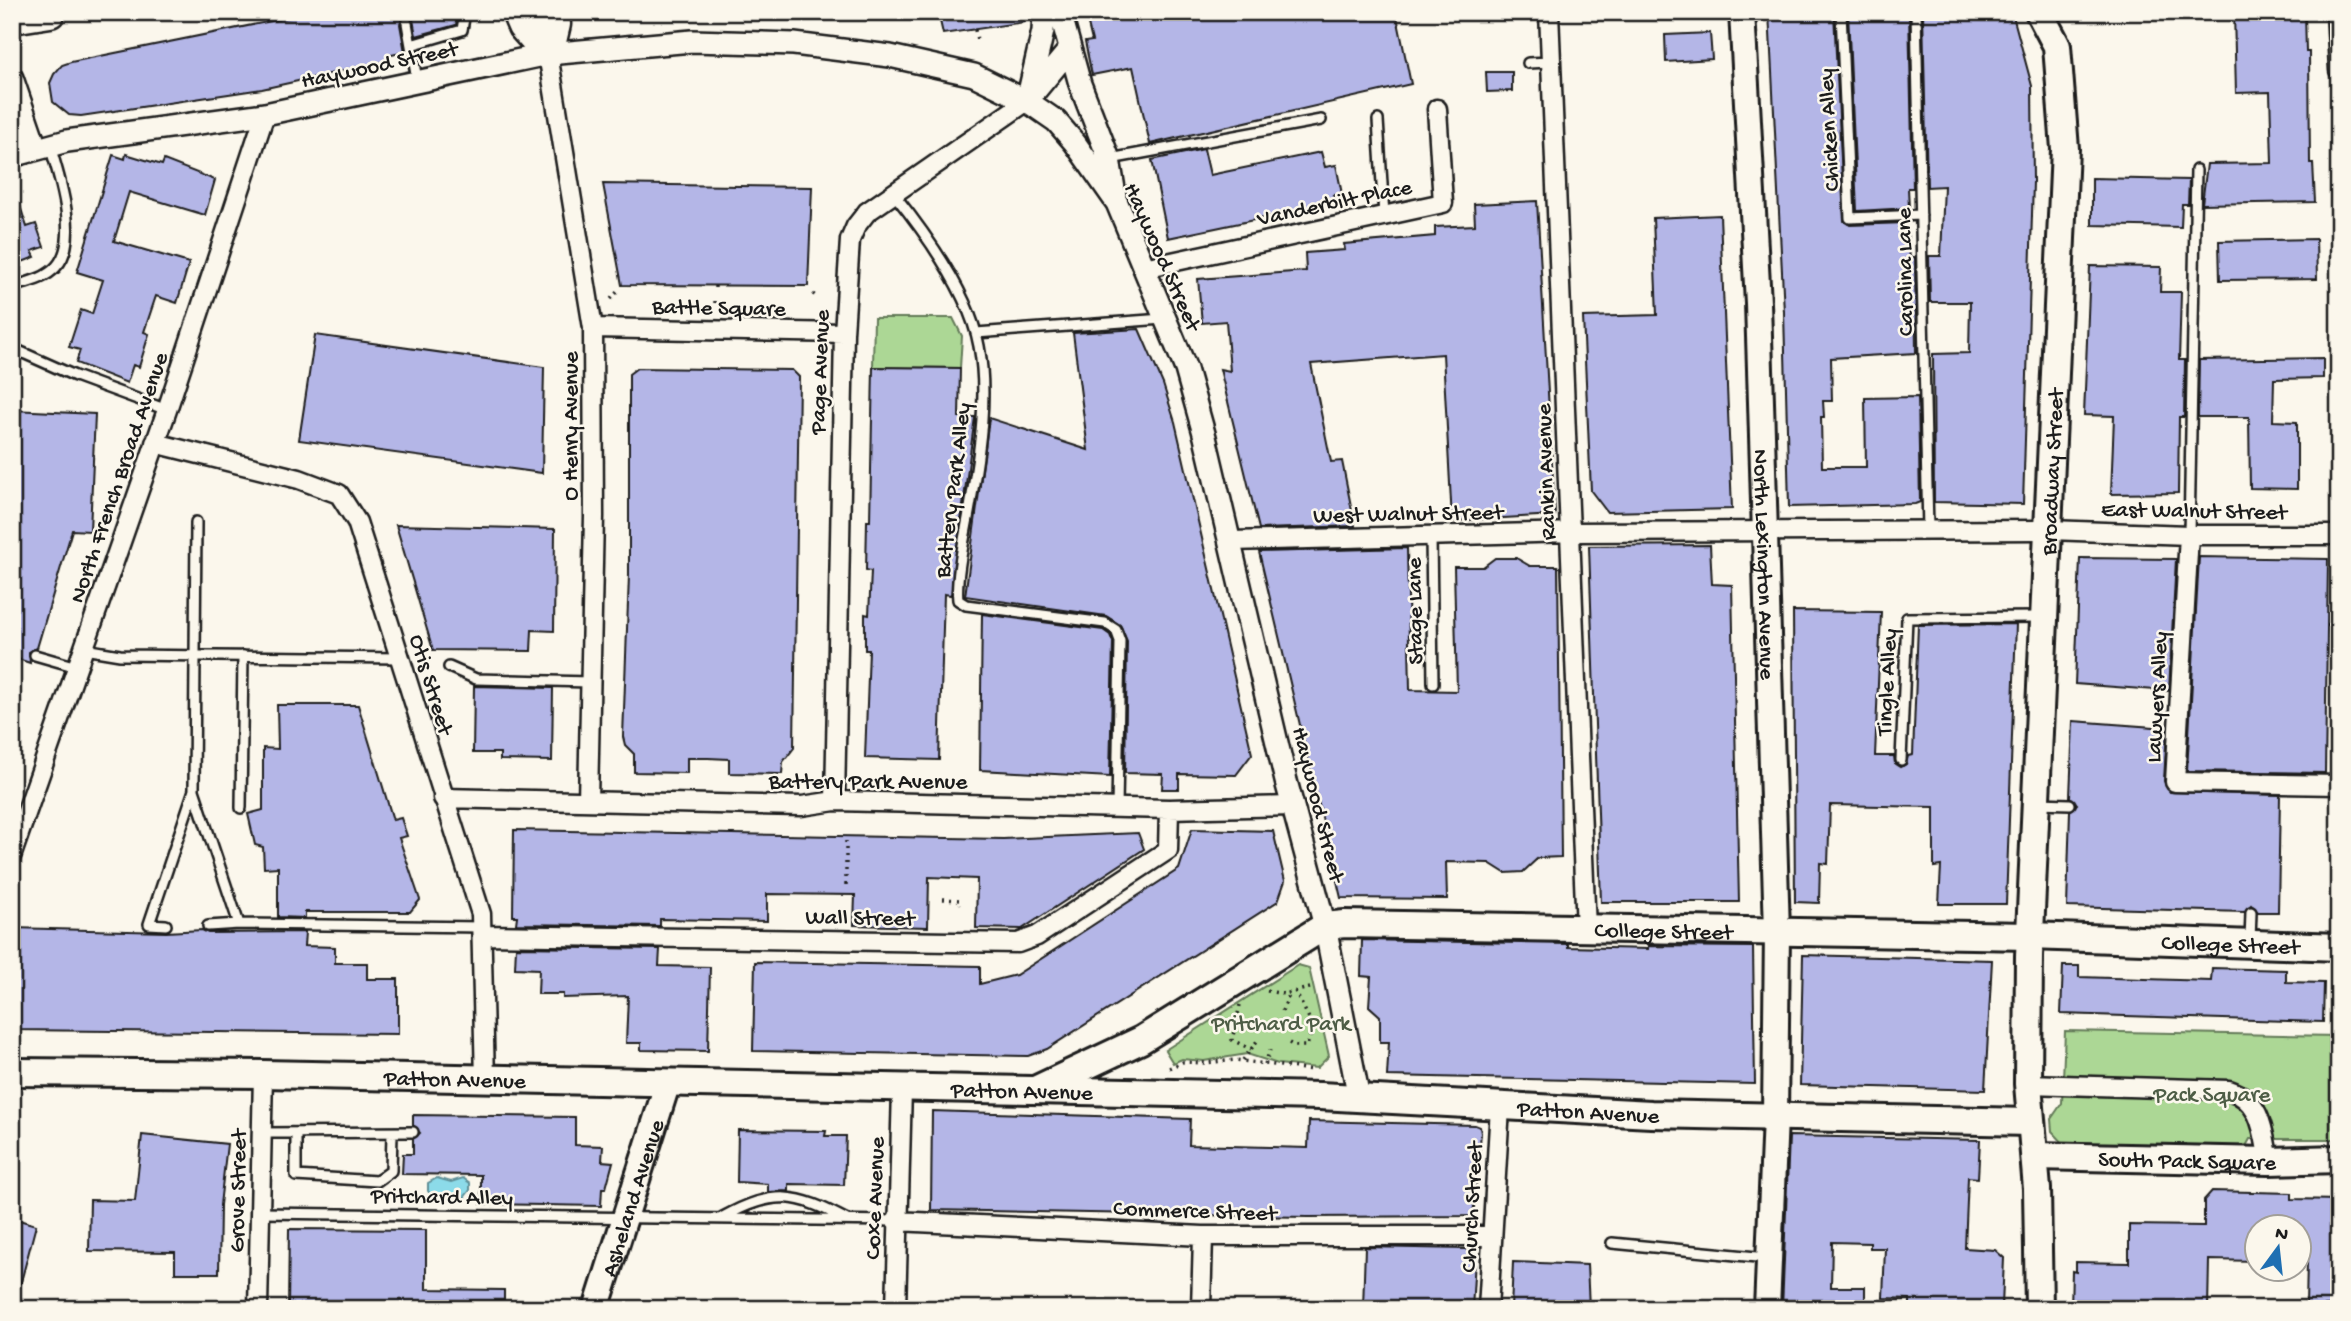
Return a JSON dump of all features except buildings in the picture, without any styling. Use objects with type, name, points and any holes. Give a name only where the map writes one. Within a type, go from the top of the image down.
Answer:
[{"type":"highway","points":[[12,18],[50,12]]},
{"type":"highway","points":[[517,12],[523,26],[548,54]]},
{"type":"highway","points":[[548,54],[555,24],[553,12]]},
{"type":"main road","name":"North Lexington Avenue","points":[[1742,12],[1758,303],[1777,932],[1775,1117],[1766,1309]]},
{"type":"main road","name":"Broadway Street","points":[[2039,12],[2057,46],[2065,149],[2030,936],[2028,1084],[2035,1156],[2039,1309]]},
{"type":"main road","name":"College Street","points":[[1325,926],[2030,936],[2339,947]]},
{"type":"main road","points":[[1032,1091],[1141,1041],[1325,926]]},
{"type":"main road","name":"Patton Avenue","points":[[12,1072],[263,1074],[485,1081],[599,1081],[667,1085],[1359,1098],[1500,1107],[1775,1117],[2030,1122]]},
{"type":"main road","name":"Asheland Avenue","points":[[596,1309],[667,1085]]},
{"type":"main road","name":"South Pack Square","points":[[2035,1156],[2269,1161],[2339,1159]]},
{"type":"street","points":[[1027,101],[1044,12]]},
{"type":"street","points":[[1060,12],[1108,159],[1117,204]]},
{"type":"street","name":"Rankin Avenue","points":[[1549,12],[1586,930]]},
{"type":"street","points":[[2336,12],[2339,70]]},
{"type":"street","name":"Haywood Street","points":[[12,156],[43,146],[265,114],[548,54],[692,41],[794,44],[890,56],[974,75],[1027,101],[1056,121],[1075,143],[1117,204],[1186,369],[1325,926],[1359,1098]]},
{"type":"street","name":"Page Avenue","points":[[835,801],[844,332],[850,240],[856,226],[867,212],[1027,101],[1070,49]]},
{"type":"street","name":"O Henry Avenue","points":[[548,54],[593,328],[594,516],[588,801]]},
{"type":"street","points":[[12,78],[43,146]]},
{"type":"street","name":"Vanderbilt Place","points":[[1144,268],[1443,203],[1437,109]]},
{"type":"street","name":"North French Broad Avenue","points":[[12,854],[167,410],[265,114]]},
{"type":"street","name":"Battle Square","points":[[593,328],[844,332]]},
{"type":"street","name":"Otis Street","points":[[155,443],[299,479],[339,494],[357,522],[481,914],[485,1081]]},
{"type":"street","name":"West Walnut Street","points":[[1231,541],[1572,532],[2049,530]]},
{"type":"street","name":"East Walnut Street","points":[[2049,530],[2189,535],[2339,535]]},
{"type":"street","name":"Lawyers Alley","points":[[2189,535],[2175,782],[2339,785]]},
{"type":"street","name":"Battery Park Avenue","points":[[443,798],[802,806],[835,801],[1169,809],[1293,806]]},
{"type":"street","name":"Wall Street","points":[[483,931],[1018,943],[1037,936],[1168,850],[1169,809]]},
{"type":"street","name":"Grove Street","points":[[258,1309],[263,1074]]},
{"type":"street","points":[[2028,1084],[2203,1088],[2235,1092],[2256,1109],[2269,1161]]},
{"type":"street","name":"Coxe Avenue","points":[[895,1309],[902,1089]]},
{"type":"street","name":"Church Street","points":[[1488,1309],[1500,1107]]},
{"type":"street","name":"Commerce Street","points":[[896,1221],[1203,1236],[1492,1236]]},
{"type":"street","points":[[1201,1309],[1203,1236]]},
{"type":"lane","points":[[411,44],[461,30],[465,12]]},
{"type":"lane","name":"Chicken Alley","points":[[1841,12],[1850,218],[1921,215]]},
{"type":"lane","name":"Carolina Lane","points":[[1916,12],[1928,530]]},
{"type":"lane","points":[[407,23],[417,82]]},
{"type":"lane","points":[[1528,63],[1551,62]]},
{"type":"lane","points":[[1108,159],[1321,120]]},
{"type":"lane","points":[[1378,120],[1384,215]]},
{"type":"lane","points":[[12,287],[44,277],[58,266],[65,250],[67,221],[43,146]]},
{"type":"lane","points":[[2189,535],[2196,170]]},
{"type":"lane","name":"Battery Park Alley","points":[[894,194],[944,268],[976,333],[982,366],[979,435],[958,600],[966,604],[1105,623],[1116,630],[1120,641],[1117,808]]},
{"type":"lane","points":[[976,333],[1163,319]]},
{"type":"lane","points":[[12,348],[167,410]]},
{"type":"lane","points":[[197,522],[194,790],[239,924]]},
{"type":"lane","name":"Stage Lane","points":[[1431,537],[1433,684]]},
{"type":"lane","name":"Tingle Alley","points":[[1901,760],[1907,618],[2045,617]]},
{"type":"lane","points":[[84,649],[120,655],[400,658]]},
{"type":"lane","points":[[35,654],[77,667]]},
{"type":"lane","points":[[242,808],[243,656]]},
{"type":"lane","points":[[449,667],[476,679],[590,682]]},
{"type":"lane","points":[[166,925],[149,924],[194,790]]},
{"type":"lane","points":[[2036,803],[2070,804]]},
{"type":"lane","points":[[2250,912],[2250,944]]},
{"type":"lane","points":[[208,926],[239,924],[483,931]]},
{"type":"lane","points":[[262,1133],[413,1132]]},
{"type":"lane","points":[[296,1133],[296,1176],[377,1181],[391,1171],[392,1134]]},
{"type":"lane","points":[[722,1218],[749,1203],[769,1197],[789,1197],[815,1203],[849,1220]]},
{"type":"lane","name":"Pritchard Alley","points":[[260,1213],[896,1221]]},
{"type":"lane","points":[[1612,1243],[1767,1258]]},
{"type":"path","points":[[975,30],[977,40]]},
{"type":"path","points":[[611,299],[620,290]]},
{"type":"path","points":[[813,293],[818,298]]},
{"type":"path","points":[[846,842],[846,886]]},
{"type":"path","points":[[943,899],[960,900],[959,904]]},
{"type":"path","points":[[1257,992],[1290,993],[1314,987]]},
{"type":"path","points":[[1289,1043],[1294,1046],[1307,1046],[1312,1022],[1295,992]]},
{"type":"path","points":[[1282,1011],[1290,993]]},
{"type":"path","points":[[1242,994],[1232,1040],[1251,1049]]},
{"type":"path","points":[[1294,1031],[1310,1030]]},
{"type":"path","points":[[1243,1060],[1257,1041]]},
{"type":"path","points":[[1265,1065],[1270,1049]]},
{"type":"path","points":[[1161,1072],[1183,1062],[1243,1060],[1321,1071]]},
{"type":"green space","points":[[874,318],[953,318],[962,336],[960,368],[873,367]]},
{"type":"green space","name":"Pritchard Park","points":[[1298,965],[1309,968],[1329,1056],[1317,1068],[1278,1064],[1247,1054],[1204,1061],[1182,1059],[1173,1063],[1165,1050]]},
{"type":"green space","name":"Pack Square","points":[[2065,1031],[2339,1036],[2339,1139],[2250,1139],[2245,1148],[2065,1145],[2052,1131],[2051,1119],[2062,1103]]},
{"type":"water","points":[[437,1178],[451,1182],[463,1178],[470,1183],[470,1190],[463,1199],[432,1196],[428,1191],[428,1183]]}]
